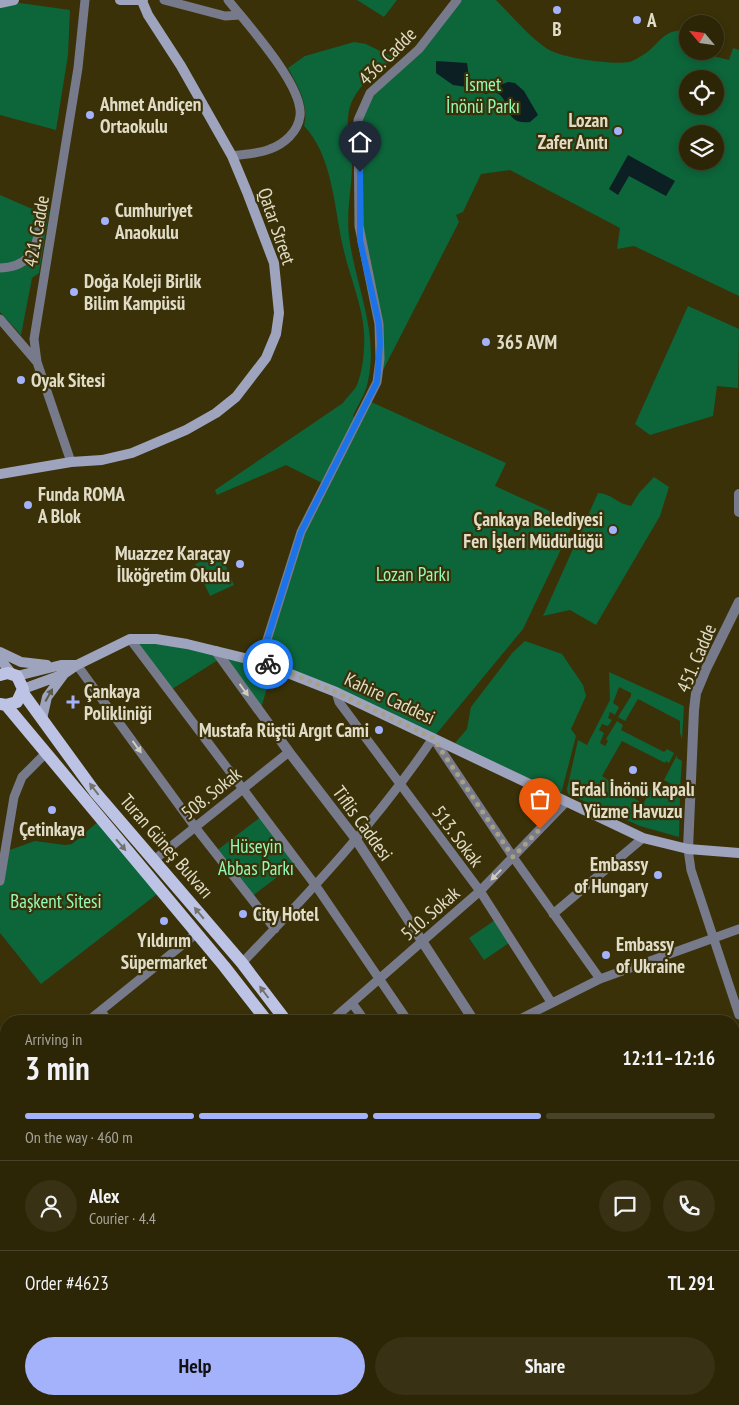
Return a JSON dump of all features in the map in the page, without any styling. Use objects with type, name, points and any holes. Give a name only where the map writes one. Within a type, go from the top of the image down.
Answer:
[{"type":"main road","points":[[0,3],[14,0]]},
{"type":"main road","name":"Qatar Street","points":[[0,474],[70,462],[102,460],[132,453],[186,430],[216,413],[236,397],[266,358],[276,334],[279,312],[274,263],[232,156],[181,66],[148,15],[143,0],[120,0]]},
{"type":"main road","name":"Kahire Caddesi","points":[[62,670],[77,665],[130,639],[156,639],[260,662],[336,692],[643,838],[688,849],[739,853]]},
{"type":"main road","points":[[0,652],[28,663],[62,670]]},
{"type":"main road","points":[[0,659],[10,675],[62,670]]},
{"type":"main road","points":[[2,704],[16,702],[23,691],[62,670]]},
{"type":"main road","points":[[24,726],[26,719],[31,715],[41,717],[47,697],[62,670]]},
{"type":"main road","name":"Turan Güneş Bulvarı","points":[[10,675],[95,792],[242,963],[281,1015]]},
{"type":"main road","name":"Turan Güneş Bulvarı","points":[[2,704],[24,726],[197,933],[262,1015]]},
{"type":"street","name":"421. Cadde","points":[[70,462],[36,362],[34,339],[78,68],[85,0]]},
{"type":"street","points":[[164,0],[225,16],[240,15]]},
{"type":"street","points":[[228,0],[282,67],[299,107],[300,116],[293,133],[286,141],[269,150],[232,156]]},
{"type":"street","name":"436. Cadde","points":[[260,662],[301,532],[377,382],[380,360],[380,334],[360,240],[358,129],[364,102],[370,93],[430,37],[457,0]]},
{"type":"street","points":[[0,268],[19,264],[26,260],[38,239],[42,209]]},
{"type":"street","points":[[0,319],[36,362]]},
{"type":"street","points":[[739,494],[739,512]]},
{"type":"street","name":"451. Cadde","points":[[688,849],[696,693],[739,602]]},
{"type":"street","points":[[130,639],[316,886],[404,1015]]},
{"type":"street","name":"Tiflis Caddesi","points":[[216,651],[289,752],[355,838],[470,1015]]},
{"type":"street","points":[[77,665],[196,827],[275,929]]},
{"type":"street","name":"513. Sokak","points":[[336,692],[339,702],[399,785],[480,891],[551,1002]]},
{"type":"street","points":[[242,963],[316,886],[399,785],[433,738],[513,857],[600,979]]},
{"type":"street","name":"508. Sokak","points":[[154,860],[289,752]]},
{"type":"street","points":[[0,881],[14,797],[22,777],[46,753]]},
{"type":"street","name":"510. Sokak","points":[[338,1015],[480,891],[566,802]]},
{"type":"street","points":[[553,914],[643,838]]},
{"type":"street","points":[[688,849],[691,870],[739,1015]]},
{"type":"street","points":[[527,1015],[600,979],[739,929]]},
{"type":"street","points":[[97,1015],[197,933]]},
{"type":"street","points":[[352,1003],[361,1015]]},
{"type":"street","points":[[101,1012],[104,1015]]},
{"type":"green space","points":[[357,0],[397,0],[384,17]]},
{"type":"green space","name":"İsmet İnönü Parkı","points":[[457,0],[496,0],[526,31],[546,48],[562,55],[586,60],[621,63],[631,61],[649,51],[667,34],[679,30],[679,60],[729,60],[733,48],[739,50],[739,296],[634,246],[617,249],[620,228],[510,170],[481,174],[463,212],[456,215],[459,222],[377,382],[380,344],[361,240],[357,129],[365,102],[404,62]]},
{"type":"green space","points":[[20,3],[70,10],[68,55],[56,130],[0,115],[0,7]]},
{"type":"green space","name":"Lozan Parkı","points":[[354,42],[366,44],[394,58],[360,88],[352,101],[348,117],[352,164],[348,218],[349,236],[371,344],[371,362],[367,385],[353,416],[357,421],[369,401],[506,463],[495,486],[574,522],[523,629],[433,738],[273,667],[260,712],[221,658],[169,691],[130,639],[260,661],[280,596],[324,484],[286,465],[217,495],[215,490],[343,403],[356,387],[359,379],[364,345],[361,310],[343,247],[327,167],[314,138],[304,126],[304,103],[288,68],[305,56]]},
{"type":"green space","points":[[0,195],[30,208],[49,212],[39,273],[32,278],[21,335],[0,312]]},
{"type":"green space","points":[[688,306],[739,329],[738,388],[717,386],[713,416],[650,435],[635,424]]},
{"type":"green space","points":[[654,477],[669,487],[660,516],[596,625],[570,610],[543,616],[598,493],[631,506],[639,493]]},
{"type":"green space","points":[[220,553],[234,585],[210,596],[195,564]]},
{"type":"green space","points":[[525,641],[562,654],[583,685],[586,696],[571,729],[576,736],[561,794],[455,743],[467,729],[471,707],[513,652]]},
{"type":"green space","points":[[609,672],[684,706],[682,739],[680,721],[638,699],[625,721],[618,717],[631,696],[631,693],[619,687],[613,703],[619,707],[615,715],[610,712],[608,718],[612,720],[608,726],[602,724],[599,730],[604,733],[600,743],[605,746],[608,741],[606,739],[617,721],[623,725],[621,730],[664,752],[667,749],[674,753],[669,763],[666,761],[665,763],[622,741],[602,776],[643,804],[655,782],[680,795],[679,837],[640,826],[568,794],[567,789],[578,740],[587,745],[610,700]]},
{"type":"green space","points":[[677,755],[677,758],[682,761],[680,789],[664,780]]},
{"type":"green space","name":"Hüseyin Abbas Parkı","points":[[262,816],[297,862],[251,897],[215,852]]},
{"type":"green space","name":"Başkent Sitesi","points":[[100,820],[161,891],[41,984],[0,933],[0,881],[4,852],[35,841],[65,845],[72,844]]},
{"type":"green space","points":[[498,918],[512,941],[484,960],[469,938]]},
{"type":"water","points":[[436,61],[467,63],[469,77],[480,89],[486,90],[508,82],[515,83],[524,91],[538,115],[530,122],[516,120],[512,117],[506,103],[499,94],[492,91],[486,94],[467,87],[453,85],[436,73]]},
{"type":"water","points":[[628,155],[675,181],[666,196],[629,176],[618,195],[609,189]]},
{"type":"way so far","points":[[268,664],[336,692],[433,738],[513,857],[540,829]]},
{"type":"place","name":"B","points":[[557,10]]},
{"type":"place","name":"A","points":[[637,20]]},
{"type":"place","name":"Ahmet Andiçen Ortaokulu","points":[[90,115]]},
{"type":"place","name":"Lozan Zafer Anıtı","points":[[618,131]]},
{"type":"place","name":"Cumhuriyet Anaokulu","points":[[105,221]]},
{"type":"place","name":"Doğa Koleji Birlik Bilim Kampüsü","points":[[74,292]]},
{"type":"place","name":"365 AVM","points":[[486,342]]},
{"type":"place","name":"Oyak Sitesi","points":[[21,380]]},
{"type":"place","name":"Funda ROMA A Blok","points":[[28,505]]},
{"type":"place","name":"Çankaya Belediyesi Fen İşleri Müdürlüğü","points":[[613,530]]},
{"type":"place","name":"Muazzez Karaçay İlköğretim Okulu","points":[[240,564]]},
{"type":"place","name":"Çankaya Polikliniği","points":[[73,702]]},
{"type":"place","name":"Mustafa Rüştü Argıt Cami","points":[[379,730]]},
{"type":"place","name":"Erdal İnönü Kapalı Yüzme Havuzu","points":[[633,770]]},
{"type":"place","name":"Çetinkaya","points":[[52,810]]},
{"type":"place","name":"Embassy of Hungary","points":[[658,875]]},
{"type":"place","name":"City Hotel","points":[[243,914]]},
{"type":"place","name":"Yıldırım Süpermarket","points":[[164,921]]},
{"type":"place","name":"Embassy of Ukraine","points":[[606,955]]},
{"type":"route","points":[[268,664],[260,662],[301,532],[377,382],[380,360],[379,324],[360,240],[360,172]]}]
